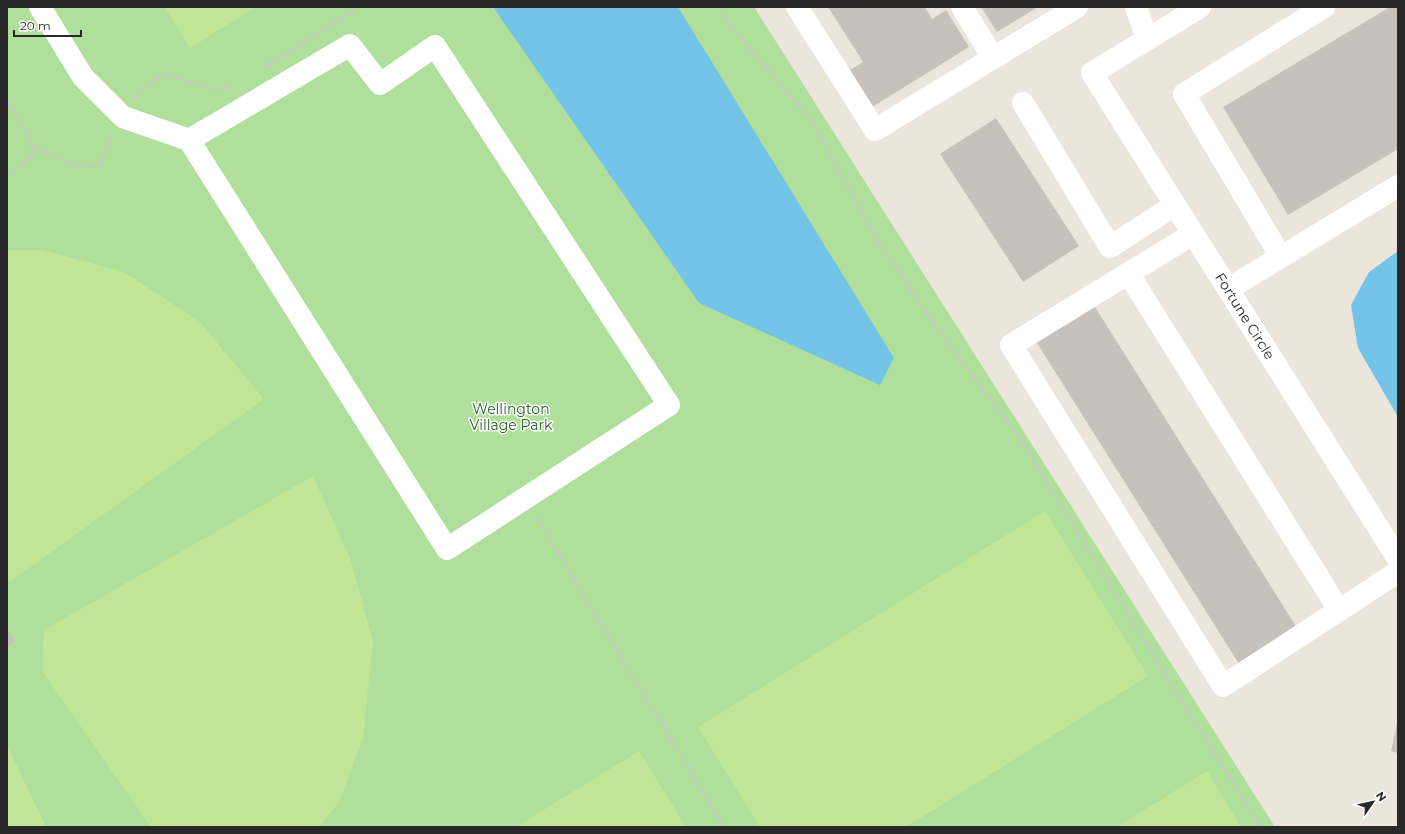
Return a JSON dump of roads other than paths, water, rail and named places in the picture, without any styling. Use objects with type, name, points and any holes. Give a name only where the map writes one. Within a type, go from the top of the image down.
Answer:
[{"type":"street","points":[[40,7],[82,77],[123,117],[189,140],[447,549],[669,406],[435,46],[380,84],[350,45],[189,140]]},
{"type":"street","points":[[797,7],[875,130],[1077,7]]},
{"type":"street","points":[[962,7],[993,58]]},
{"type":"street","points":[[1136,7],[1148,39],[1200,7]]},
{"type":"street","points":[[1281,257],[1184,94],[1324,7]]},
{"type":"street","name":"Fortune Circle","points":[[1148,39],[1092,73],[1398,559]]},
{"type":"street","points":[[1022,103],[1110,247],[1175,205]]},
{"type":"street","points":[[1228,289],[1398,186]]},
{"type":"street","points":[[1193,234],[1011,345],[1223,686],[1398,572]]},
{"type":"street","points":[[1128,273],[1339,610]]},
{"type":"water","points":[[493,7],[678,7],[894,358],[880,385],[699,303]]},
{"type":"water","points":[[1398,251],[1398,417],[1358,348],[1351,305],[1369,272]]},
{"type":"park label","name":"Wellington Village Park","points":[[511,418]]}]
